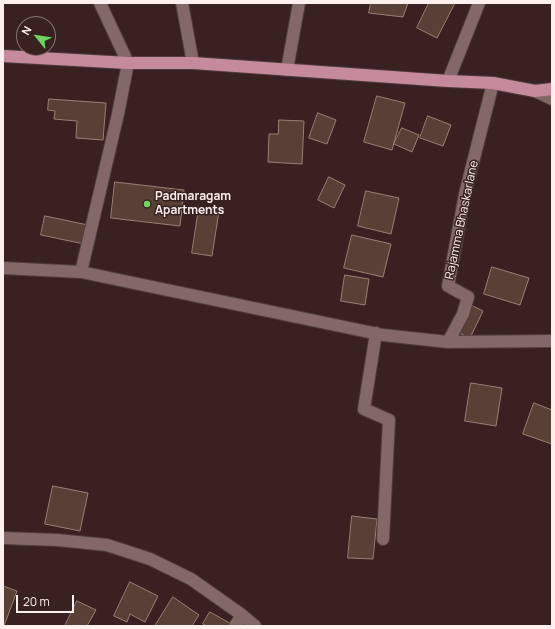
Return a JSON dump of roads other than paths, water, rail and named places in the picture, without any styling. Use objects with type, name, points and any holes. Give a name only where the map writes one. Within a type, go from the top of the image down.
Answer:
[{"type":"main road","points":[[3,56],[128,63],[193,63],[494,83],[535,91],[552,89]]},
{"type":"street","points":[[81,272],[118,114],[128,63],[100,3]]},
{"type":"street","points":[[182,3],[193,63]]},
{"type":"street","points":[[288,70],[299,3]]},
{"type":"street","points":[[448,81],[479,3]]},
{"type":"street","name":"Rajamma Bhaskarlane","points":[[448,342],[463,314],[468,297],[448,286],[465,194],[494,83]]},
{"type":"street","points":[[535,91],[552,99]]},
{"type":"street","points":[[3,268],[81,272],[376,333],[448,342],[552,341]]},
{"type":"street","points":[[376,333],[364,408],[389,420],[383,539]]},
{"type":"street","points":[[3,538],[57,540],[107,545],[150,559],[191,579],[255,626]]},
{"type":"street","points":[[235,626],[242,615]]},
{"type":"place","name":"Padmaragam Apartments","points":[[147,204]]}]
